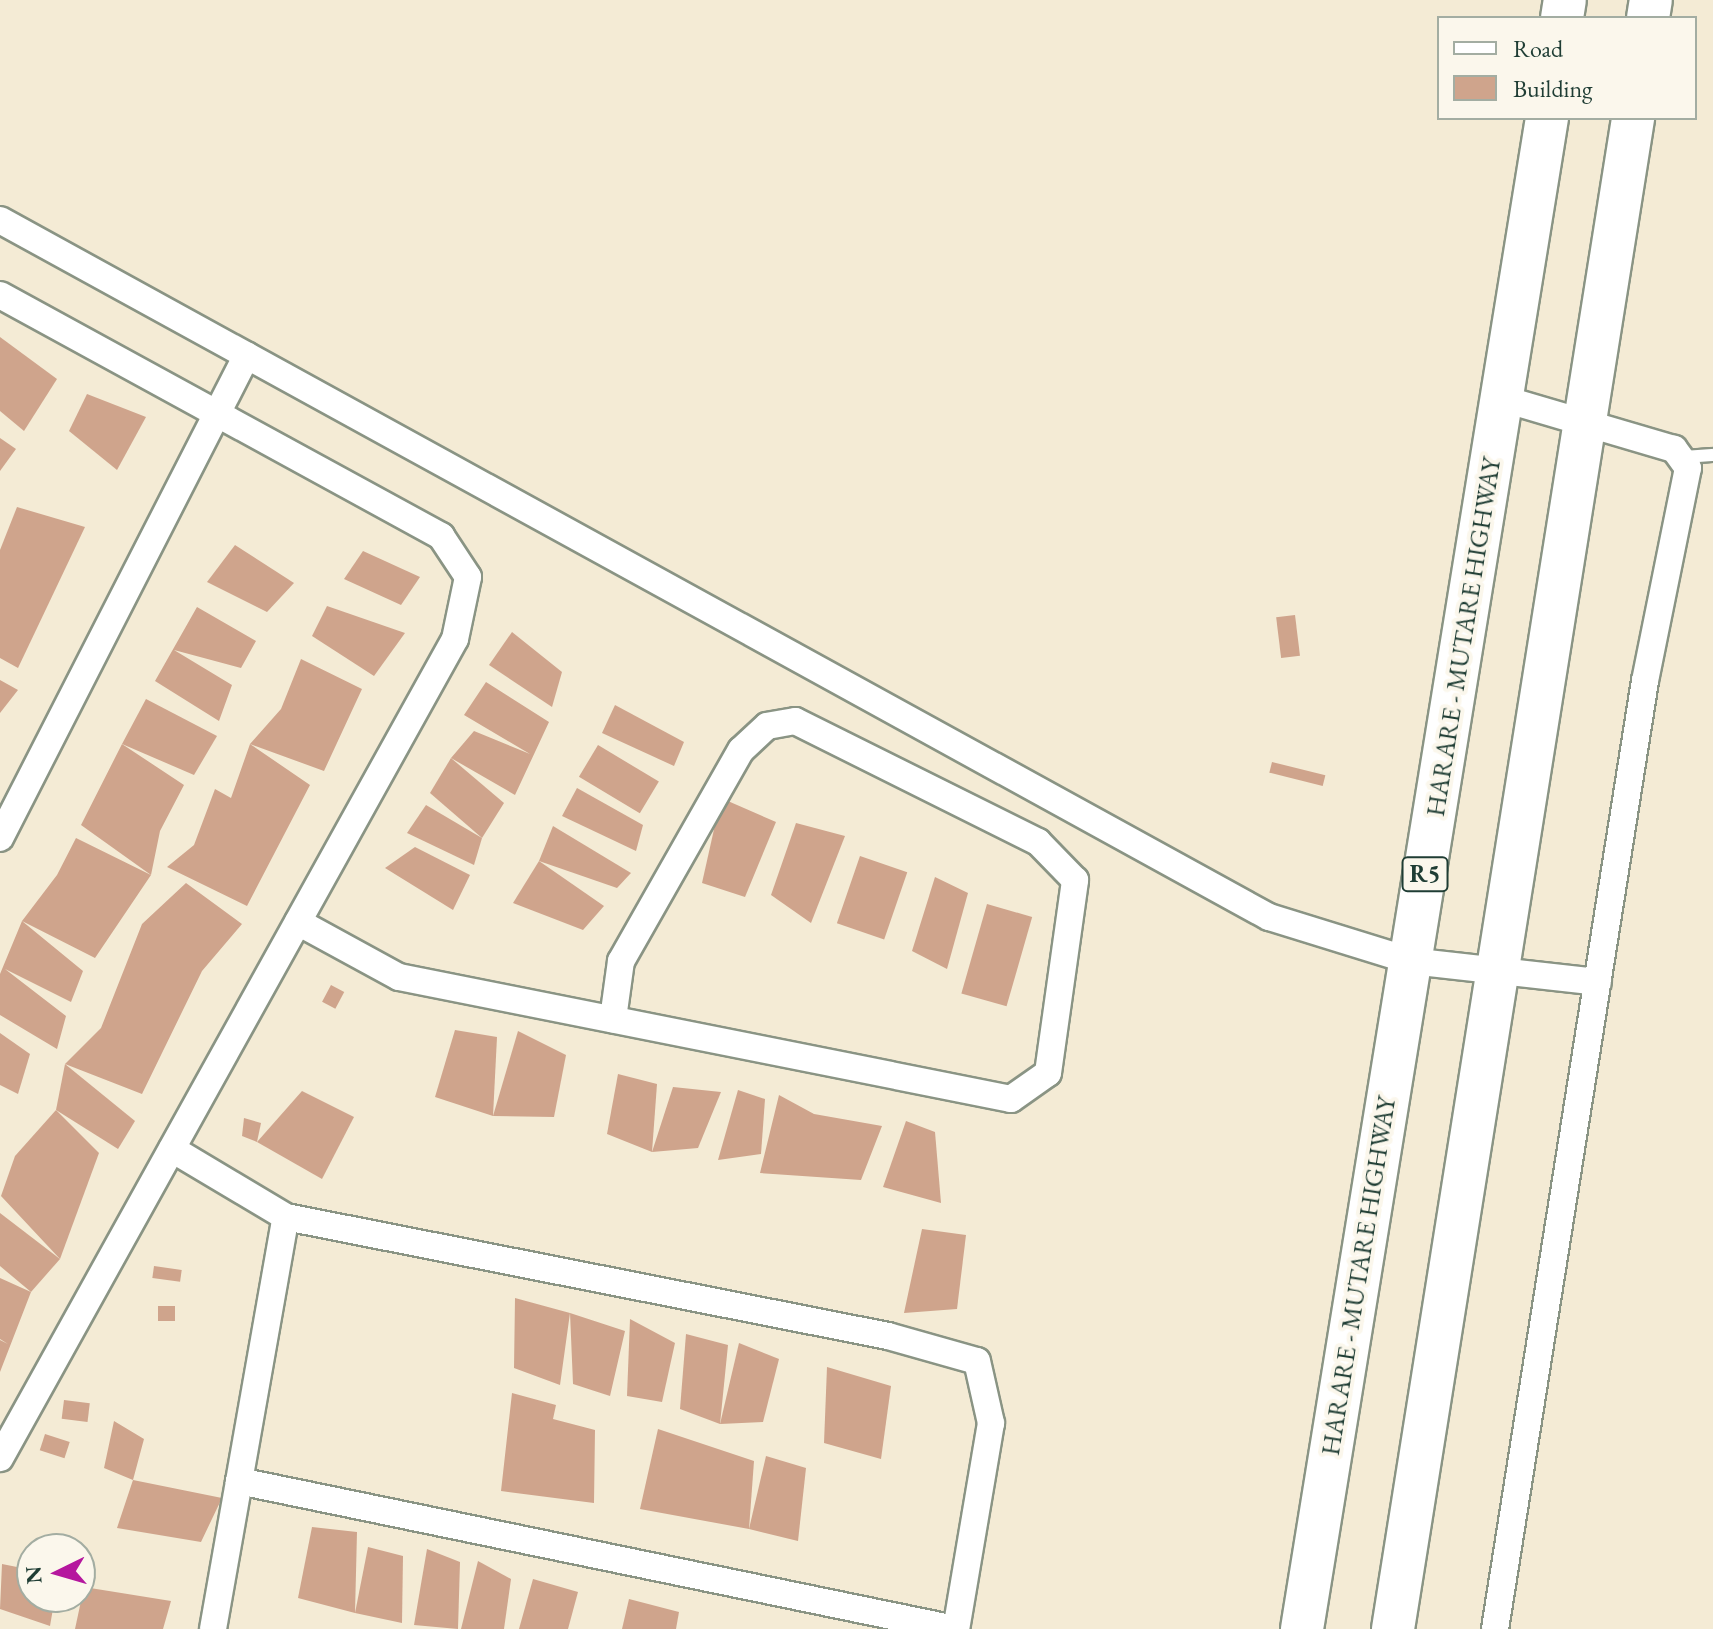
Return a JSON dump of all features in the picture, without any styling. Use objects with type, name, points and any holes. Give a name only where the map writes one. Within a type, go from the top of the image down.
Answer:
[{"type":"highway","name":"HARARE - MUTARE HIGHWAY","points":[[1302,1629],[1504,399],[1547,120]]},
{"type":"highway","points":[[1393,1629],[1633,120]]},
{"type":"street","points":[[0,220],[1269,917],[1411,961],[1598,982]]},
{"type":"street","points":[[0,295],[441,536],[468,577],[455,639],[172,1149],[7,1430],[0,1458]]},
{"type":"street","points":[[0,838],[247,355]]},
{"type":"street","points":[[1495,1629],[1645,681],[1688,468],[1683,457],[1674,449],[1504,399]]},
{"type":"street","points":[[298,922],[399,977],[1011,1099],[1048,1073],[1075,880],[1038,842],[795,721],[767,726],[741,750],[621,961],[613,1019]]},
{"type":"street","points":[[172,1149],[286,1217],[888,1336],[977,1361],[991,1423],[956,1629],[239,1481]]},
{"type":"street","points":[[213,1629],[286,1217]]},
{"type":"lane","points":[[1683,457],[1713,455]]},
{"type":"building","points":[[0,337],[57,379],[24,431],[0,411]]},
{"type":"building","points":[[87,394],[146,417],[117,470],[69,431]]},
{"type":"building","points":[[0,438],[16,449],[0,471]]},
{"type":"building","points":[[17,507],[85,527],[18,668],[0,658],[0,550]]},
{"type":"building","points":[[235,545],[294,583],[267,612],[207,582]]},
{"type":"building","points":[[363,551],[420,577],[401,605],[344,579]]},
{"type":"building","points":[[327,606],[405,633],[374,676],[312,636]]},
{"type":"building","points":[[197,607],[256,641],[241,668],[174,650],[232,685],[219,721],[155,681]]},
{"type":"building","points":[[1295,615],[1300,656],[1281,658],[1276,617]]},
{"type":"building","points":[[512,632],[562,672],[552,707],[489,665]]},
{"type":"building","points":[[301,659],[362,689],[324,771],[250,744],[281,709]]},
{"type":"building","points":[[0,680],[18,690],[0,713]]},
{"type":"building","points":[[486,682],[549,722],[515,795],[451,758],[474,731],[530,754],[464,715]]},
{"type":"building","points":[[146,699],[217,736],[194,775],[122,744]]},
{"type":"building","points":[[615,705],[684,742],[674,766],[602,733]]},
{"type":"building","points":[[122,744],[184,785],[160,831],[151,875],[81,825]]},
{"type":"building","points":[[250,744],[310,785],[247,906],[167,867],[194,845],[215,789],[231,798]]},
{"type":"building","points":[[598,745],[659,782],[640,813],[579,777]]},
{"type":"building","points":[[451,758],[504,803],[482,838],[430,793]]},
{"type":"building","points":[[1272,762],[1325,775],[1323,786],[1269,773]]},
{"type":"building","points":[[577,788],[643,825],[636,851],[562,816]]},
{"type":"building","points":[[721,798],[776,822],[745,897],[702,883]]},
{"type":"building","points":[[426,805],[482,838],[474,865],[407,833]]},
{"type":"building","points":[[796,823],[845,836],[811,923],[771,895]]},
{"type":"building","points":[[553,826],[631,873],[617,888],[539,861]]},
{"type":"building","points":[[76,838],[151,875],[95,958],[22,921],[57,875]]},
{"type":"building","points":[[415,847],[470,875],[453,910],[385,868]]},
{"type":"building","points":[[860,856],[907,872],[884,939],[837,923]]},
{"type":"building","points":[[539,861],[604,906],[583,930],[513,903]]},
{"type":"building","points":[[935,877],[968,893],[947,969],[912,951]]},
{"type":"building","points":[[186,883],[242,924],[202,971],[142,1094],[65,1064],[101,1028],[142,924]]},
{"type":"building","points":[[987,904],[1032,917],[1007,1006],[961,993]]},
{"type":"building","points":[[22,921],[83,971],[71,1002],[5,969],[66,1016],[57,1049],[0,1015],[0,974]]},
{"type":"building","points":[[331,985],[344,992],[335,1009],[322,1002]]},
{"type":"building","points":[[455,1030],[497,1037],[493,1116],[435,1097]]},
{"type":"building","points":[[518,1031],[566,1055],[554,1117],[493,1116]]},
{"type":"building","points":[[0,1033],[30,1054],[18,1094],[0,1085]]},
{"type":"building","points":[[65,1064],[135,1121],[118,1149],[56,1110]]},
{"type":"building","points":[[618,1074],[657,1084],[652,1152],[607,1134]]},
{"type":"building","points":[[673,1087],[721,1092],[698,1148],[652,1152]]},
{"type":"building","points":[[738,1090],[765,1099],[761,1154],[718,1160]]},
{"type":"building","points":[[302,1091],[354,1117],[322,1179],[257,1142]]},
{"type":"building","points":[[779,1095],[814,1114],[882,1126],[861,1180],[760,1173]]},
{"type":"building","points":[[56,1110],[99,1153],[60,1259],[1,1196],[15,1156]]},
{"type":"building","points":[[244,1118],[261,1123],[257,1142],[242,1136]]},
{"type":"building","points":[[906,1121],[935,1132],[941,1203],[883,1187]]},
{"type":"building","points":[[0,1213],[60,1259],[31,1292],[0,1266]]},
{"type":"building","points":[[922,1229],[966,1235],[957,1309],[904,1313]]},
{"type":"building","points":[[154,1266],[182,1270],[180,1282],[152,1278]]},
{"type":"building","points":[[0,1278],[31,1292],[0,1372],[0,1340],[8,1344],[0,1339]]},
{"type":"building","points":[[515,1298],[570,1313],[560,1385],[514,1368]]},
{"type":"building","points":[[158,1306],[175,1306],[175,1321],[158,1321]]},
{"type":"building","points":[[570,1313],[625,1331],[610,1396],[573,1384]]},
{"type":"building","points":[[630,1319],[675,1343],[662,1402],[627,1396]]},
{"type":"building","points":[[686,1334],[728,1345],[720,1424],[680,1409]]},
{"type":"building","points":[[739,1343],[779,1359],[763,1422],[720,1424]]},
{"type":"building","points":[[827,1367],[891,1386],[881,1459],[824,1443]]},
{"type":"building","points":[[512,1393],[556,1405],[553,1419],[595,1430],[594,1503],[501,1491]]},
{"type":"building","points":[[64,1400],[90,1403],[87,1422],[62,1419]]},
{"type":"building","points":[[114,1421],[144,1439],[133,1480],[104,1468]]},
{"type":"building","points":[[658,1429],[754,1461],[749,1529],[640,1509]]},
{"type":"building","points":[[45,1434],[70,1442],[64,1458],[40,1450]]},
{"type":"building","points":[[766,1456],[806,1468],[798,1541],[749,1529]]},
{"type":"building","points":[[133,1480],[222,1498],[201,1542],[117,1528]]},
{"type":"building","points":[[312,1527],[357,1532],[355,1613],[298,1598]]},
{"type":"building","points":[[368,1547],[403,1556],[402,1623],[355,1613]]},
{"type":"building","points":[[427,1549],[460,1562],[458,1629],[414,1625]]},
{"type":"building","points":[[478,1561],[511,1579],[504,1629],[461,1629]]},
{"type":"building","points":[[2,1564],[16,1567],[16,1613],[52,1613],[50,1626],[0,1609]]},
{"type":"building","points":[[533,1579],[578,1592],[568,1629],[519,1629]]},
{"type":"building","points":[[96,1589],[171,1601],[163,1629],[75,1629],[78,1613],[96,1613]]},
{"type":"building","points":[[629,1599],[679,1612],[676,1629],[622,1629]]}]
